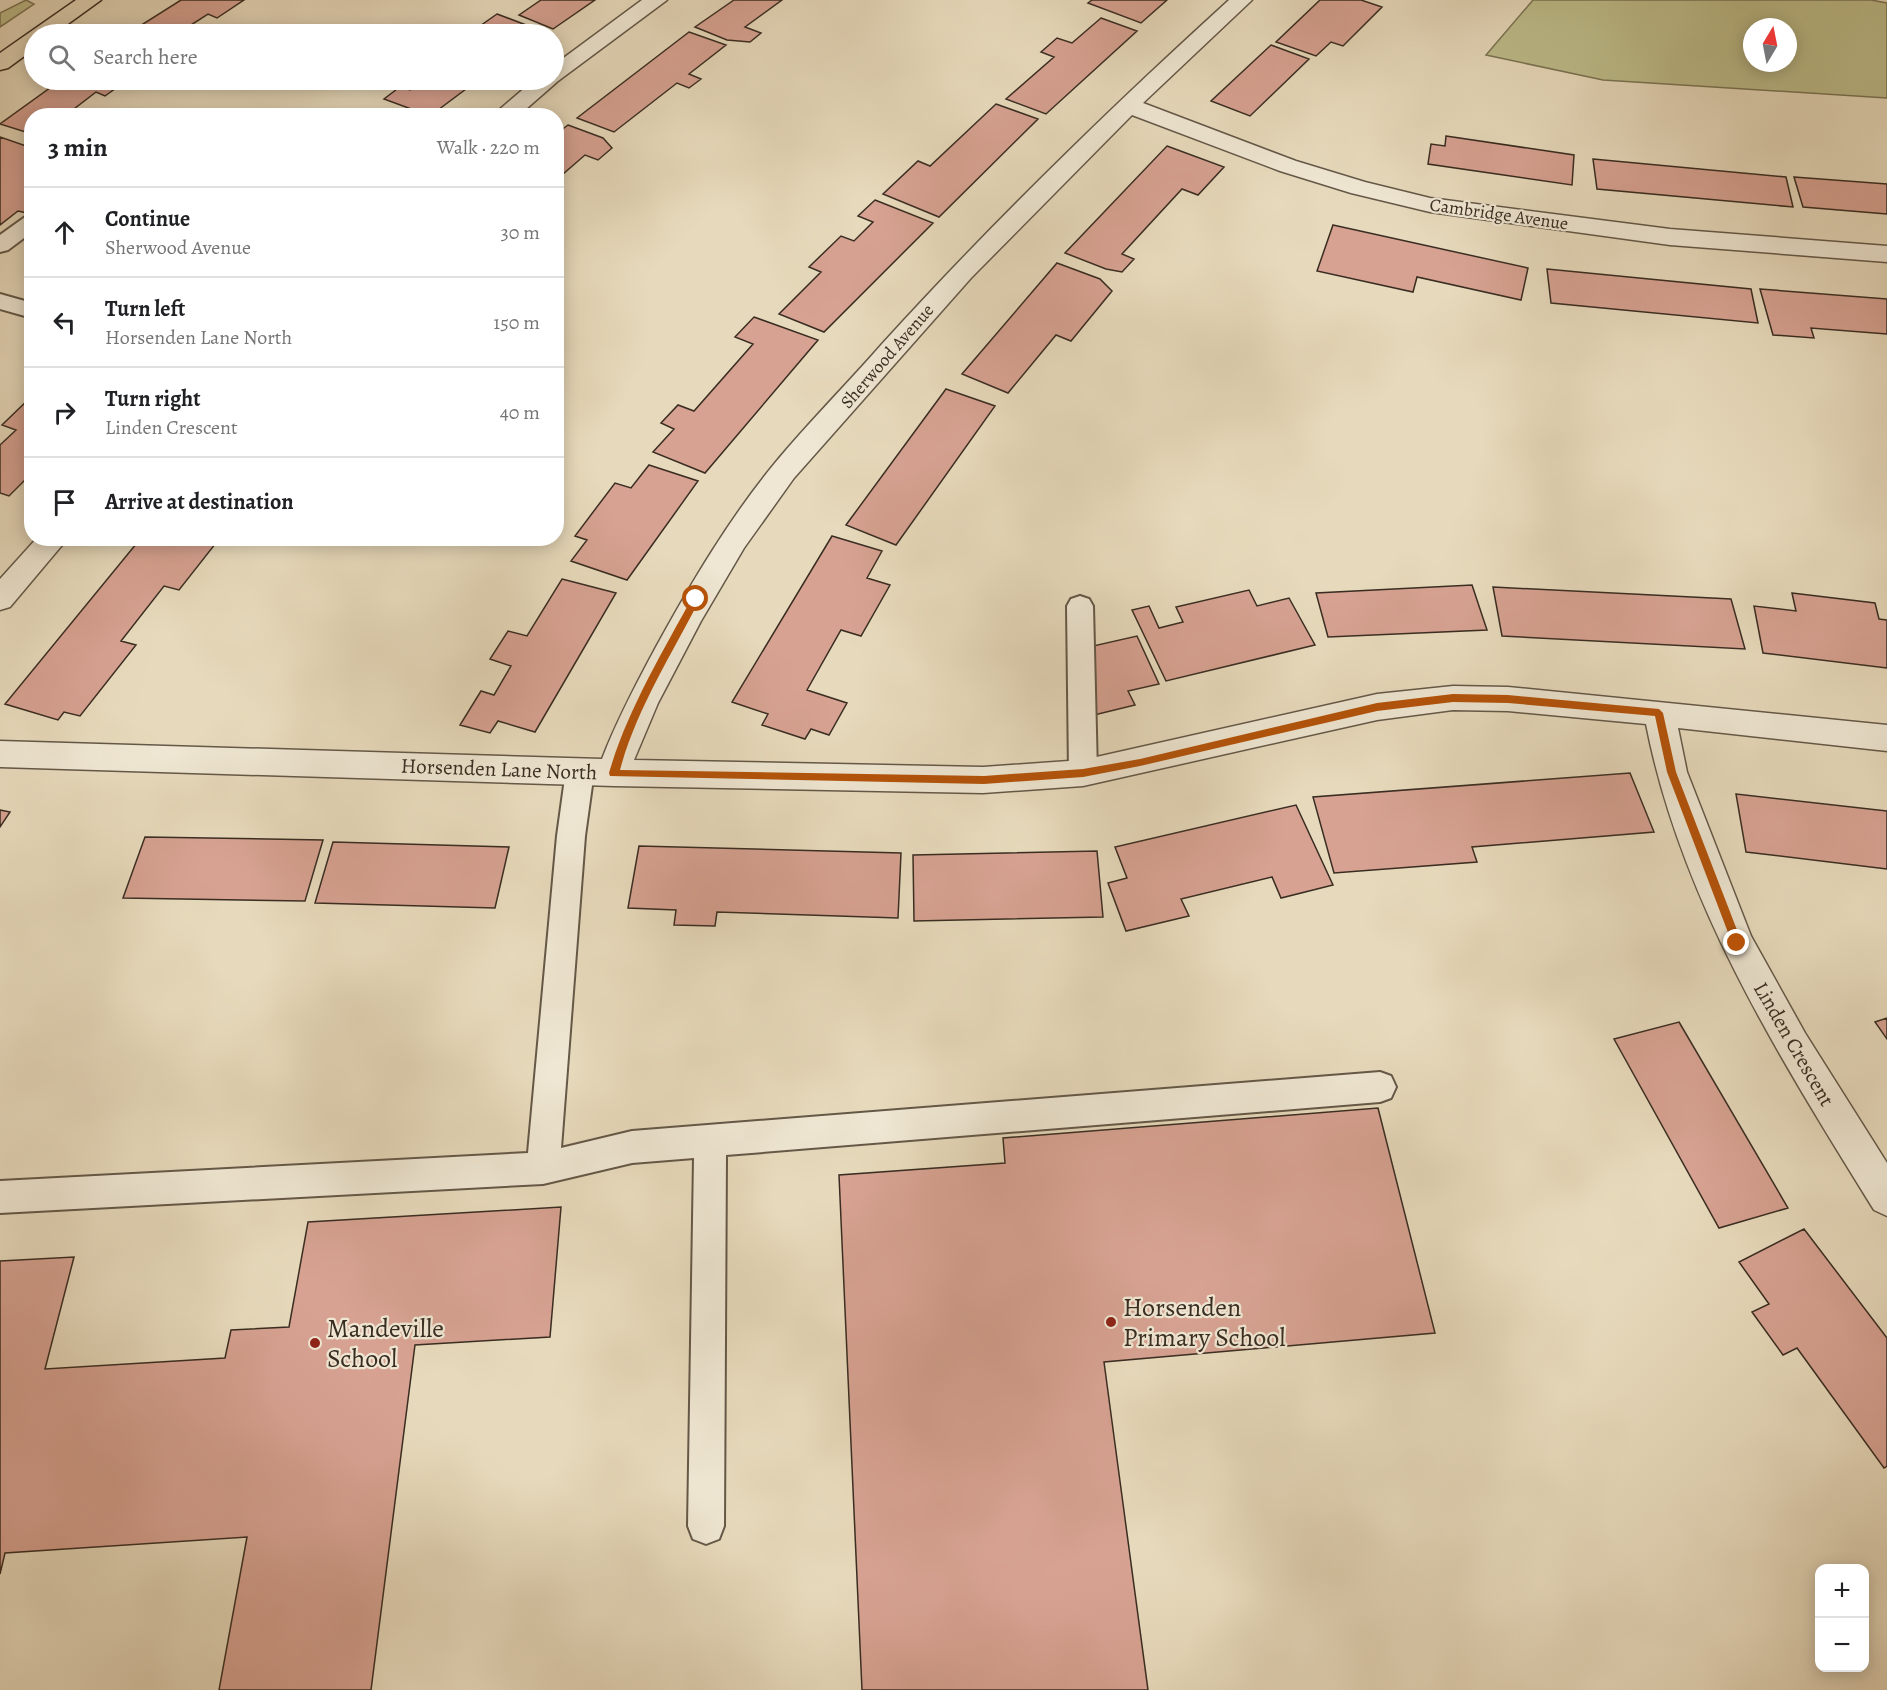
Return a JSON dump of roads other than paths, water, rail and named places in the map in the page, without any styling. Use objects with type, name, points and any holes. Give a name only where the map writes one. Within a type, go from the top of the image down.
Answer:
[{"type":"main road","points":[[55,24],[90,0]]},
{"type":"main road","points":[[0,63],[24,46]]},
{"type":"street","points":[[564,68],[656,0]]},
{"type":"street","name":"Sherwood Avenue","points":[[614,773],[621,747],[644,697],[696,599],[784,471],[955,279],[1127,105],[1242,0]]},
{"type":"street","points":[[513,108],[535,90]]},
{"type":"street","name":"Cambridge Avenue","points":[[1127,105],[1288,166],[1359,188],[1430,205],[1670,237],[1887,254]]},
{"type":"street","points":[[0,599],[47,546]]},
{"type":"street","name":"Horsenden Lane North","points":[[0,754],[614,773],[984,780],[1083,773],[1377,707],[1453,698],[1508,699],[1887,738]]},
{"type":"street","name":"Linden Crescent","points":[[1659,713],[1671,772],[1737,943],[1792,1045],[1887,1197]]},
{"type":"lane","points":[[0,245],[24,228]]},
{"type":"lane","points":[[0,301],[24,308]]},
{"type":"lane","points":[[1080,606],[1083,773]]},
{"type":"lane","points":[[543,1168],[571,836],[580,771]]},
{"type":"lane","points":[[0,1197],[543,1168],[632,1147],[1380,1087]]},
{"type":"lane","points":[[706,1526],[710,1140]]},
{"type":"place","name":"Horsenden Primary School","points":[[1111,1322]]},
{"type":"place","name":"Mandeville School","points":[[315,1343]]}]
